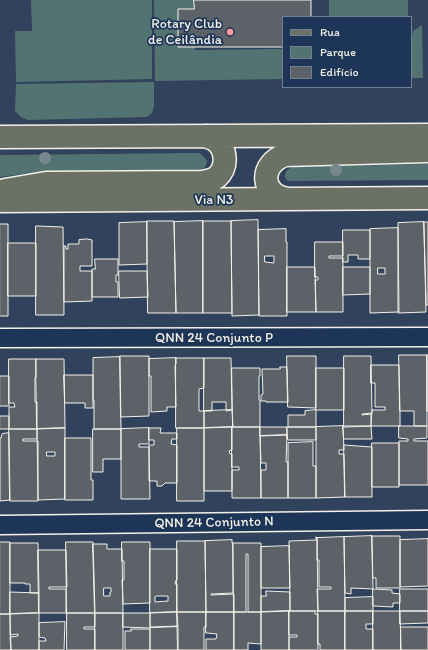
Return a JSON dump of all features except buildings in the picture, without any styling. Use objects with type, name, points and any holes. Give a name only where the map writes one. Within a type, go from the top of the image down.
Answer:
[{"type":"main road","points":[[0,137],[428,134]]},
{"type":"main road","points":[[0,191],[46,183],[210,181],[218,176],[225,162],[224,153],[220,146],[214,140],[206,136]]},
{"type":"main road","points":[[288,199],[280,198],[274,194],[269,189],[266,182],[268,168],[272,161],[278,157],[285,155],[428,150]]},
{"type":"main road","name":"Via N3","points":[[0,201],[428,198]]},
{"type":"street","name":"QNN 24 Conjunto P","points":[[0,338],[428,337]]},
{"type":"street","name":"QNN 24 Conjunto N","points":[[0,525],[428,520]]},
{"type":"green space","points":[[31,0],[152,0],[152,79],[16,82],[15,31],[32,31]]},
{"type":"green space","points":[[154,0],[194,0],[194,9],[180,9],[195,21],[195,50],[282,49],[282,79],[155,81]]},
{"type":"green space","points":[[329,0],[408,0],[408,16],[329,16]]},
{"type":"green space","points":[[422,25],[423,78],[412,78],[413,31]]},
{"type":"green space","points":[[154,82],[154,106],[152,113],[147,117],[28,120],[21,117],[15,111],[16,84]]},
{"type":"green space","points":[[198,153],[207,160],[207,164],[200,170],[39,172],[0,177],[0,155]]},
{"type":"green space","points":[[428,164],[428,180],[288,181],[285,178],[287,170],[295,167]]},
{"type":"place","name":"Rotary Club de Ceilândia","points":[[230,32]]}]
